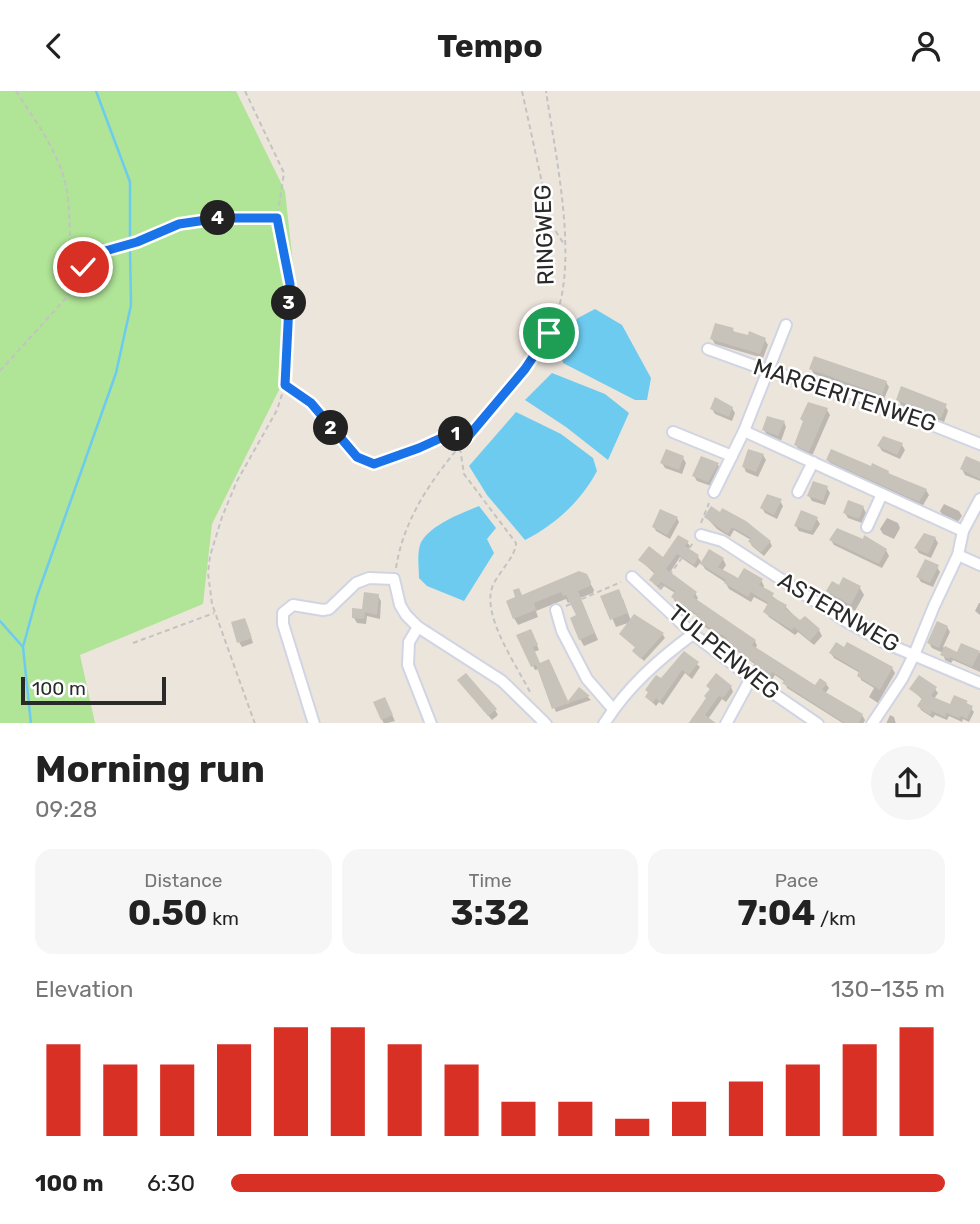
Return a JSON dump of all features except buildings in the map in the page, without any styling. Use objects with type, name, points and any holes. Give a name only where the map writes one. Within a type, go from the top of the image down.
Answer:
[{"type":"street","points":[[714,492],[744,431],[786,325]]},
{"type":"street","name":"MARGERITENWEG","points":[[708,349],[769,370],[854,394],[980,444]]},
{"type":"street","points":[[744,431],[963,531]]},
{"type":"street","points":[[673,432],[732,456]]},
{"type":"street","points":[[798,492],[813,462]]},
{"type":"street","points":[[867,527],[882,494]]},
{"type":"street","points":[[872,723],[902,679],[914,655],[958,555],[963,531],[980,499]]},
{"type":"street","name":"ASTERNWEG","points":[[701,535],[722,541],[847,622],[980,683]]},
{"type":"street","points":[[958,555],[980,565]]},
{"type":"street","name":"TULPENWEG","points":[[632,577],[693,634],[751,678],[818,723]]},
{"type":"street","points":[[314,723],[283,624],[284,613],[293,605],[329,609],[356,583],[369,578],[394,579],[400,605],[418,627],[502,681],[547,723]]},
{"type":"street","points":[[556,610],[562,631],[587,679],[613,709]]},
{"type":"street","points":[[418,627],[409,642],[408,665],[431,723]]},
{"type":"street","points":[[604,723],[649,669],[693,634]]},
{"type":"street","points":[[726,723],[751,678]]},
{"type":"path","points":[[16,91],[50,143],[68,196],[70,253],[76,278]]},
{"type":"path","points":[[245,91],[284,173],[277,218],[290,284],[285,385],[277,410],[237,481],[222,517],[210,556],[208,573],[215,613],[255,723]]},
{"type":"path","points":[[522,91],[551,224],[555,234],[565,245]]},
{"type":"path","name":"RINGWEG","points":[[394,579],[397,560],[430,482],[525,369],[549,333],[555,318],[564,283],[565,245],[560,185],[546,91]]},
{"type":"path","points":[[0,371],[65,299],[83,267],[105,251],[137,242],[179,224],[220,218],[277,218]]},
{"type":"path","points":[[285,385],[311,403],[357,457],[374,464],[452,433],[466,439]]},
{"type":"path","points":[[460,447],[464,474],[516,543],[516,551],[500,571],[490,591],[490,603],[501,638],[531,693]]},
{"type":"path","points":[[654,596],[701,535],[701,519],[714,492]]},
{"type":"path","points":[[556,610],[632,577]]},
{"type":"path","points":[[133,643],[215,613]]},
{"type":"green space","points":[[0,91],[236,91],[285,191],[295,282],[293,362],[212,524],[203,604],[80,655],[95,723],[0,723]]},
{"type":"water","points":[[595,309],[622,325],[651,378],[647,400],[635,400],[563,363],[560,339],[578,318]]},
{"type":"water","points":[[552,373],[605,394],[629,413],[608,460],[566,427],[525,400]]},
{"type":"water","points":[[516,412],[561,434],[593,458],[597,471],[567,511],[525,540],[487,495],[469,466]]},
{"type":"water","points":[[479,506],[496,528],[487,539],[494,553],[464,601],[427,586],[419,578],[419,549],[424,538],[437,526]]},
{"type":"waterway","points":[[96,91],[130,182],[130,239]]},
{"type":"waterway","points":[[23,647],[37,596],[116,373],[131,305],[130,250]]},
{"type":"waterway","points":[[0,621],[23,647],[31,723]]},
{"type":"route","points":[[83,267],[105,251],[137,242],[179,224],[220,218],[277,218],[290,284],[285,385],[311,403],[357,457],[374,464],[452,433],[466,439],[525,369],[549,333]]}]
